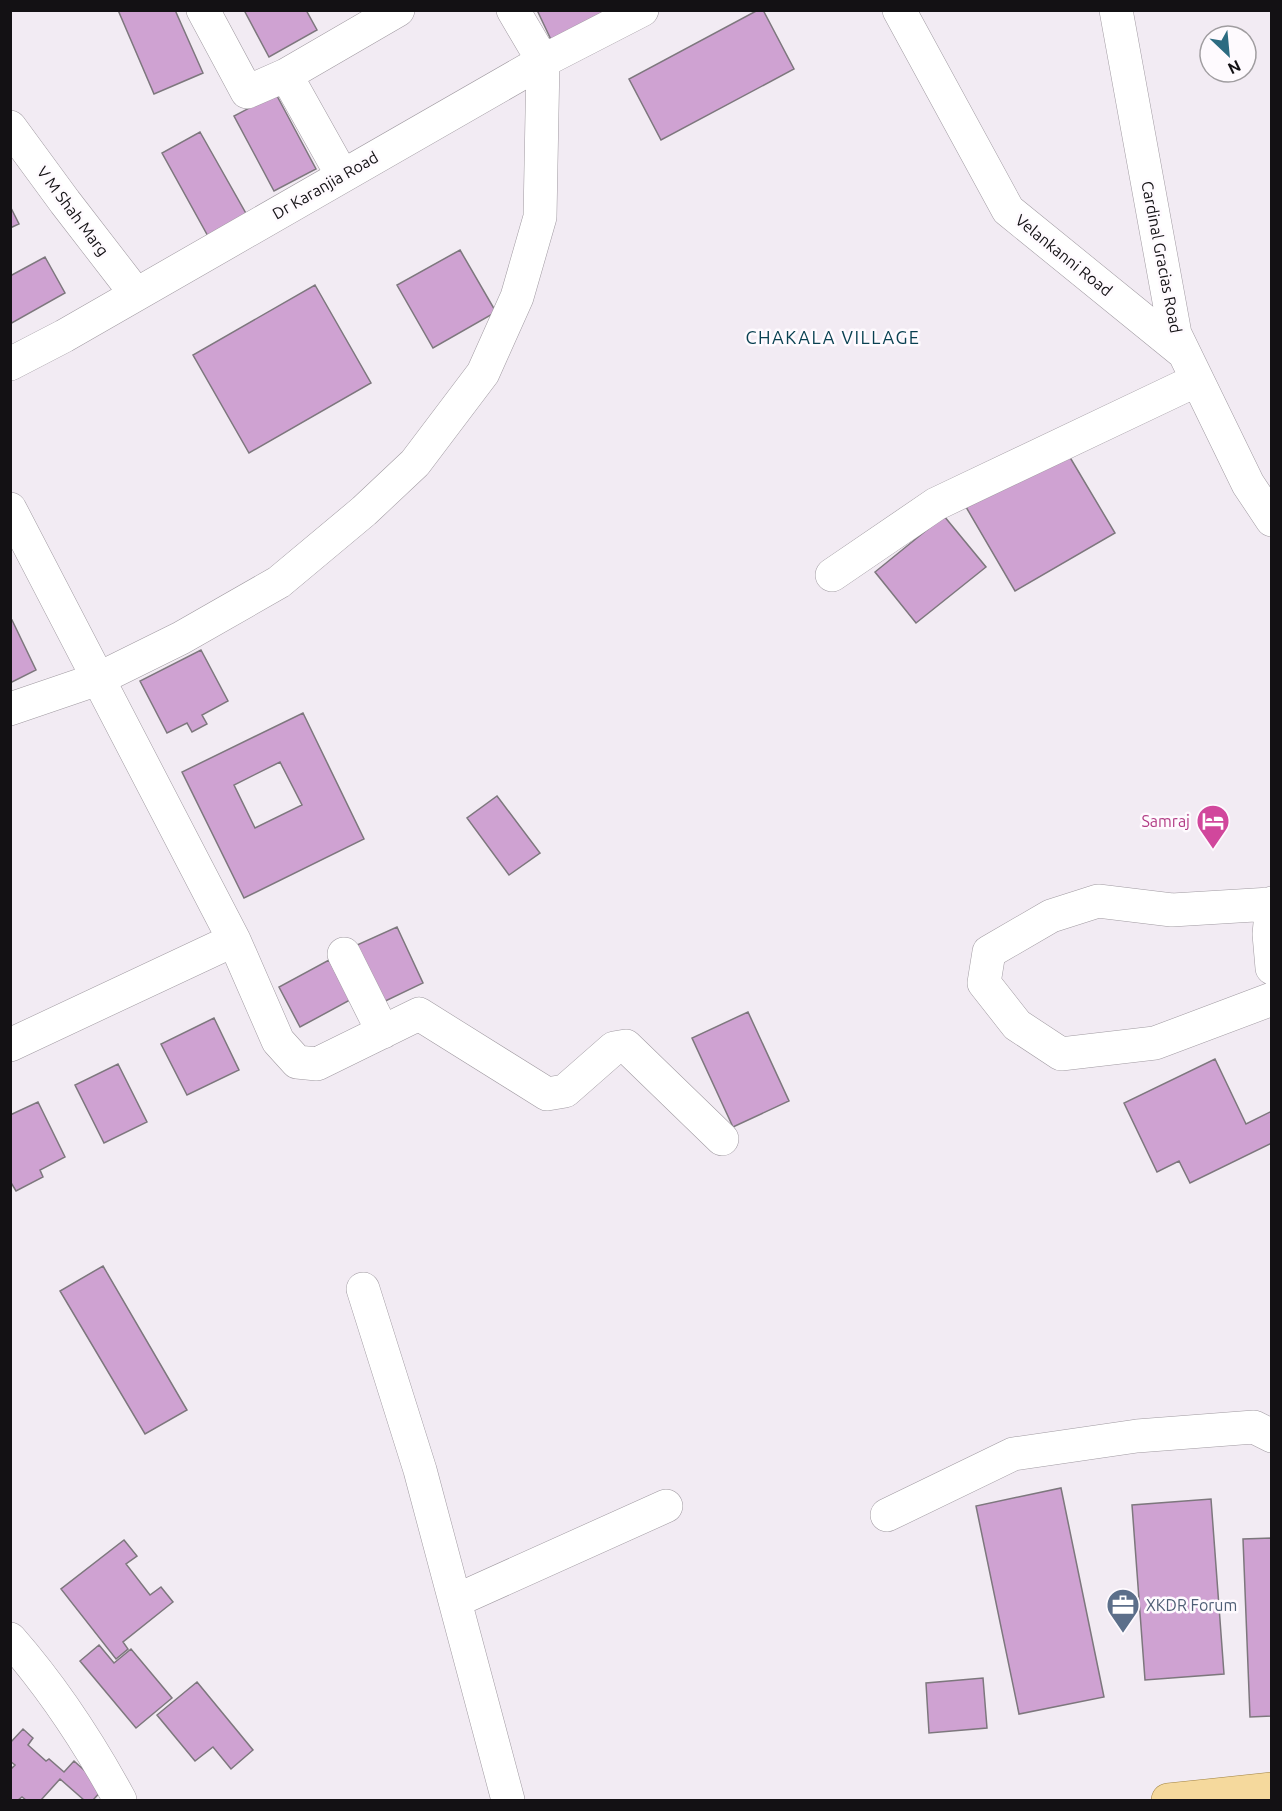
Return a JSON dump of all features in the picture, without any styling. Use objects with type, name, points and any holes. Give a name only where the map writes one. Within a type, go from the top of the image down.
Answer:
[{"type":"main road","points":[[1168,1800],[1272,1789]]},
{"type":"street","points":[[203,10],[247,92],[286,75],[398,10]]},
{"type":"street","points":[[10,709],[98,679],[181,638],[279,582],[364,511],[415,463],[483,373],[516,297],[540,218],[543,61],[513,10]]},
{"type":"street","name":"Dr Karanjia Road","points":[[10,364],[543,61],[642,10]]},
{"type":"street","name":"Velankanni Road","points":[[899,10],[1008,210],[1191,366]]},
{"type":"street","name":"Cardinal Gracias Road","points":[[1116,10],[1175,334],[1248,484],[1272,520]]},
{"type":"street","points":[[286,75],[342,176]]},
{"type":"street","name":"V M Shah Marg","points":[[13,134],[136,294]]},
{"type":"street","points":[[832,575],[936,504],[1191,366]]},
{"type":"street","points":[[10,509],[234,940],[278,1041],[297,1062],[317,1064],[419,1014],[546,1094],[565,1091],[614,1048],[626,1046],[722,1139]]},
{"type":"street","points":[[1272,968],[1269,934],[1271,904],[1172,910],[1098,901],[1051,916],[989,952],[984,983],[1017,1025],[1061,1054],[1155,1043],[1272,999]]},
{"type":"street","points":[[10,1045],[234,940]]},
{"type":"street","points":[[344,954],[382,1032]]},
{"type":"street","points":[[363,1288],[420,1470],[508,1800]]},
{"type":"street","points":[[887,1515],[1013,1454],[1137,1436],[1254,1427],[1272,1436]]},
{"type":"street","points":[[455,1601],[666,1506]]},
{"type":"street","points":[[10,1639],[40,1673],[104,1771],[120,1800]]},
{"type":"building","points":[[118,10],[175,10],[203,73],[154,94]]},
{"type":"building","points":[[244,10],[306,10],[317,30],[269,57]]},
{"type":"building","points":[[537,10],[622,10],[554,46]]},
{"type":"building","points":[[758,10],[763,10],[794,69],[661,140],[629,79]]},
{"type":"building","points":[[276,94],[316,169],[274,191],[234,116]]},
{"type":"building","points":[[200,132],[248,217],[209,238],[162,153]]},
{"type":"building","points":[[10,206],[19,224],[10,228]]},
{"type":"building","points":[[460,250],[496,312],[433,348],[397,285]]},
{"type":"building","points":[[45,257],[65,293],[10,324],[10,276]]},
{"type":"building","points":[[315,285],[371,383],[249,453],[193,355]]},
{"type":"building","points":[[1065,449],[1115,533],[1015,591],[966,507]]},
{"type":"building","points":[[944,516],[986,567],[916,623],[875,572]]},
{"type":"building","points":[[12,620],[36,670],[10,683],[10,621]]},
{"type":"building","points":[[201,650],[228,701],[202,715],[207,724],[192,732],[187,723],[167,733],[140,681]]},
{"type":"building","points":[[303,713],[364,839],[244,898],[182,772]],"holes":[[[280,762],[302,805],[255,828],[234,785]]]},
{"type":"building","points":[[497,796],[540,853],[509,875],[467,818]]},
{"type":"building","points":[[397,927],[423,983],[375,1006],[348,949]]},
{"type":"building","points":[[329,960],[350,1000],[300,1027],[279,987]]},
{"type":"building","points":[[748,1012],[789,1101],[733,1127],[692,1038]]},
{"type":"building","points":[[214,1018],[239,1070],[187,1095],[161,1044]]},
{"type":"building","points":[[1215,1059],[1246,1124],[1272,1111],[1272,1143],[1190,1183],[1179,1161],[1157,1172],[1124,1103]]},
{"type":"building","points":[[118,1064],[147,1122],[104,1143],[75,1085]]},
{"type":"building","points":[[38,1102],[65,1157],[40,1170],[43,1177],[16,1191],[10,1181],[10,1115]]},
{"type":"building","points":[[103,1266],[187,1410],[145,1434],[60,1291]]},
{"type":"building","points":[[1061,1488],[1104,1697],[1019,1714],[976,1506]]},
{"type":"building","points":[[1211,1499],[1224,1674],[1145,1680],[1132,1505]]},
{"type":"building","points":[[1272,1538],[1272,1716],[1250,1717],[1243,1539]]},
{"type":"building","points":[[124,1540],[137,1556],[126,1564],[150,1595],[161,1587],[173,1602],[123,1642],[128,1649],[116,1659],[61,1589]]},
{"type":"building","points":[[99,1645],[114,1663],[131,1649],[172,1698],[136,1728],[80,1661]]},
{"type":"building","points":[[983,1678],[987,1728],[929,1733],[926,1683]]},
{"type":"building","points":[[197,1682],[253,1750],[231,1769],[213,1747],[195,1761],[157,1715]]},
{"type":"building","points":[[23,1729],[33,1738],[28,1745],[46,1761],[49,1759],[64,1772],[74,1761],[104,1788],[93,1800],[84,1800],[60,1779],[41,1800],[26,1800],[22,1797],[18,1800],[10,1800],[10,1770],[15,1765],[10,1761],[10,1743]]},
{"type":"place","name":"Samraj","points":[[1213,850]]},
{"type":"place","name":"XKDR Forum","points":[[1123,1634]]},
{"type":"district","name":"CHAKALA VILLAGE","points":[[833,338]]}]
